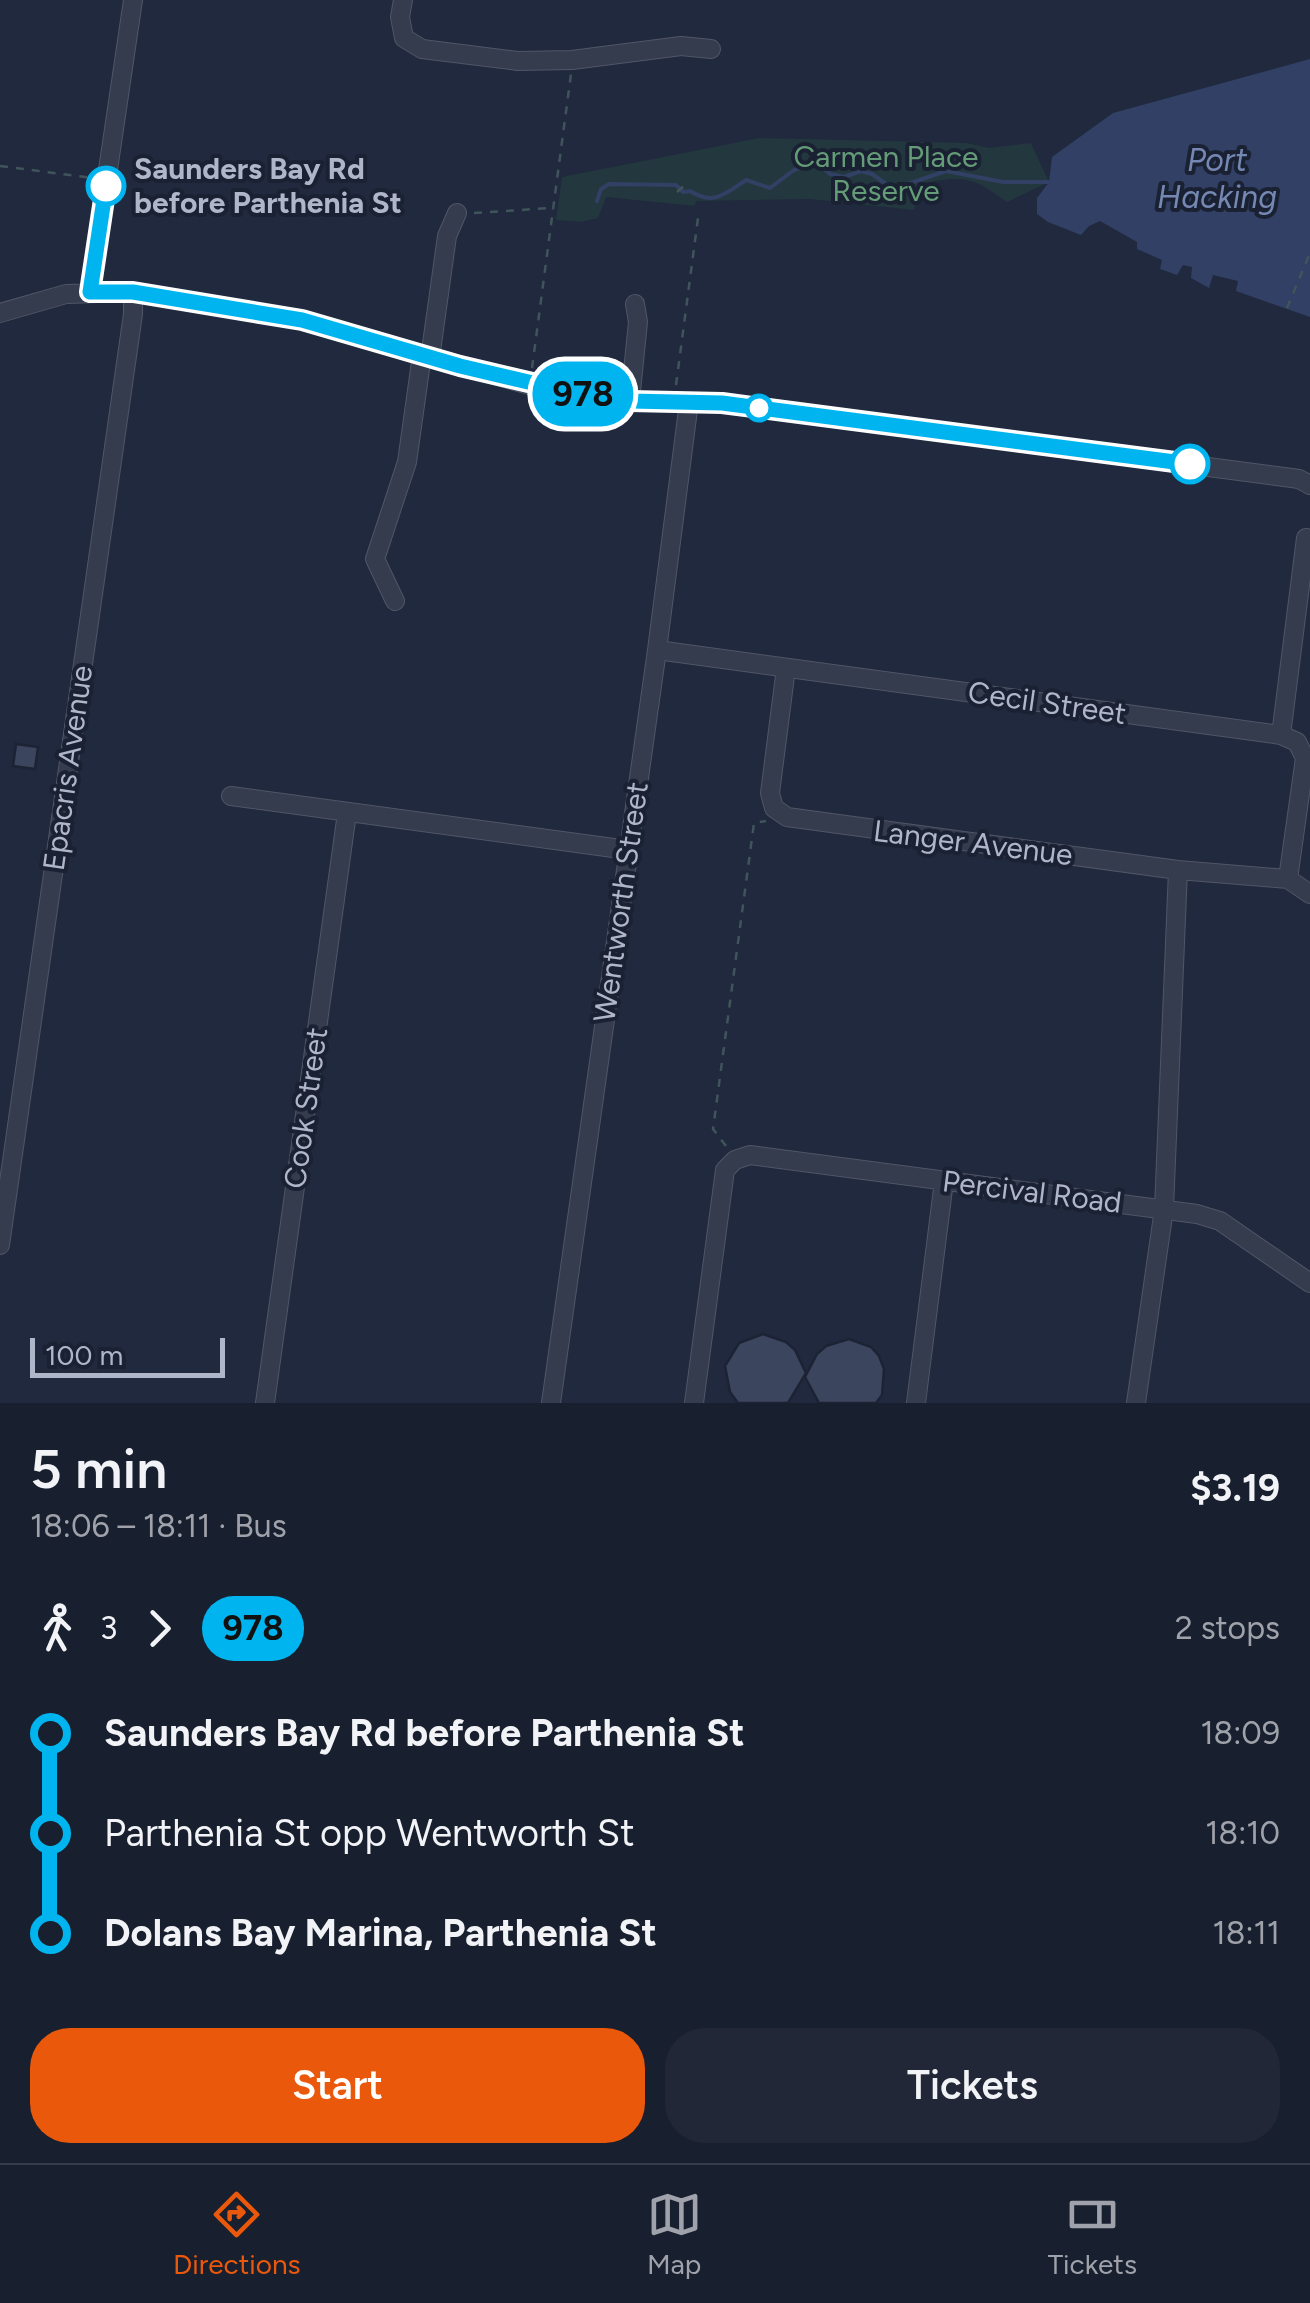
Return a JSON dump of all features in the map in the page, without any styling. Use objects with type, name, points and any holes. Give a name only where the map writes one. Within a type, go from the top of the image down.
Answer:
[{"type":"street","points":[[90,292],[133,0]]},
{"type":"street","points":[[403,0],[400,17],[404,38],[422,49],[518,61],[572,60],[681,46],[711,49]]},
{"type":"street","points":[[395,601],[375,559],[406,462],[421,362],[431,350],[448,236],[458,213]]},
{"type":"street","points":[[0,312],[48,298],[90,292],[133,292],[302,320],[529,384],[630,401],[722,403],[1299,479],[1310,485]]},
{"type":"street","name":"Epacris Avenue","points":[[0,1245],[133,292]]},
{"type":"street","points":[[630,401],[638,322],[634,304]]},
{"type":"street","name":"Wentworth Street","points":[[552,1403],[657,650],[681,401]]},
{"type":"street","points":[[1288,879],[1305,758],[1297,742],[1281,735],[1306,538]]},
{"type":"street","name":"Cecil Street","points":[[657,650],[1281,735]]},
{"type":"street","points":[[786,668],[770,793],[774,808],[787,817]]},
{"type":"street","points":[[231,796],[628,850]]},
{"type":"street","name":"Cook Street","points":[[265,1403],[347,813]]},
{"type":"street","name":"Langer Avenue","points":[[787,817],[1178,870],[1288,879],[1310,894]]},
{"type":"street","points":[[1136,1403],[1164,1209],[1178,870]]},
{"type":"street","name":"Percival Road","points":[[735,1160],[750,1155],[1164,1209],[1220,1221],[1310,1282]]},
{"type":"street","points":[[694,1403],[725,1170],[735,1160]]},
{"type":"street","points":[[916,1403],[944,1181]]},
{"type":"path","points":[[529,384],[572,60]]},
{"type":"path","points":[[0,166],[107,180]]},
{"type":"path","points":[[678,192],[685,186]]},
{"type":"path","points":[[458,213],[553,208]]},
{"type":"path","points":[[681,401],[698,218]]},
{"type":"path","points":[[1287,308],[1310,252]]},
{"type":"path","points":[[735,1160],[714,1129],[754,823],[787,817]]},
{"type":"green space","name":"Carmen Place Reserve","points":[[759,138],[967,143],[989,148],[1031,143],[1049,182],[1007,202],[966,180],[919,184],[914,210],[810,199],[696,201],[695,206],[606,197],[598,218],[581,222],[556,220],[562,177]]},
{"type":"water","name":"Port Hacking","points":[[1310,59],[1310,317],[1236,291],[1238,281],[1213,275],[1209,288],[1191,278],[1192,267],[1183,265],[1177,275],[1160,269],[1162,260],[1137,249],[1137,242],[1100,221],[1081,235],[1037,214],[1037,198],[1049,182],[1052,157],[1113,113]]},
{"type":"building","points":[[16,744],[38,747],[35,769],[13,766]]},
{"type":"building","points":[[763,1334],[786,1342],[795,1350],[806,1373],[788,1403],[738,1403],[730,1392],[725,1366],[739,1343]]},
{"type":"building","points":[[849,1339],[871,1347],[879,1356],[884,1369],[882,1395],[876,1403],[819,1403],[805,1377],[826,1346]]},
{"type":"waterway","points":[[597,201],[601,189],[609,184],[676,185],[683,192],[706,198],[725,194],[746,180],[770,188],[794,170],[817,162],[830,174],[872,174],[893,189],[946,171],[1003,182],[1049,182]]},
{"type":"bus line","name":"978","points":[[106,186],[90,292],[133,292],[302,320],[460,366],[571,392],[630,401],[722,403],[1190,464]]},
{"type":"place","name":"Saunders Bay Rd before Parthenia St","points":[[106,186]]}]
